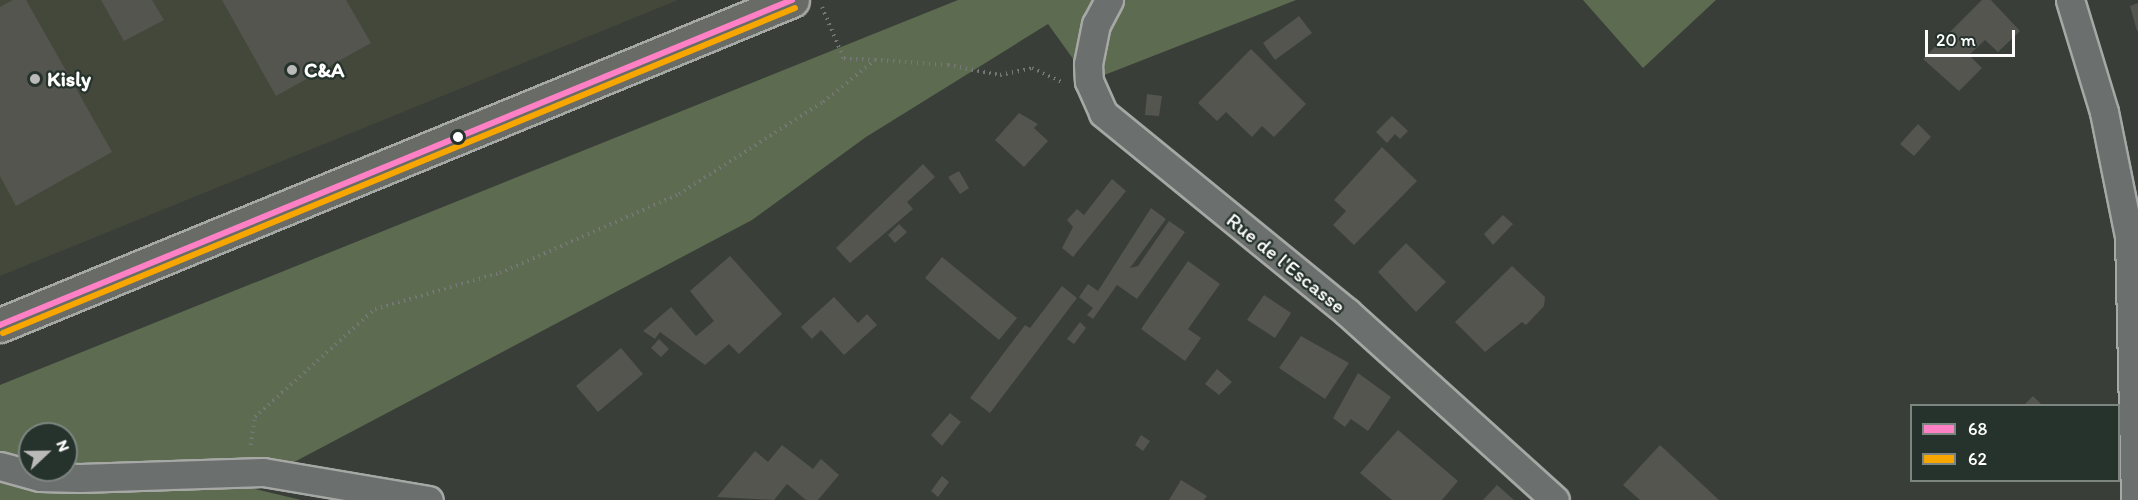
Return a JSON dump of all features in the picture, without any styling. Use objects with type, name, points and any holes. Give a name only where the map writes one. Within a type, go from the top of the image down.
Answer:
[{"type":"main road","points":[[0,325],[780,2]]},
{"type":"street","name":"Rue de l'Escasse","points":[[1109,0],[1090,43],[1089,81],[1096,99],[1116,127],[1347,312],[1555,500]]},
{"type":"street","points":[[2070,0],[2104,112],[2129,236],[2135,500]]},
{"type":"street","points":[[0,466],[40,477],[60,478],[248,473],[429,500]]},
{"type":"path","points":[[819,0],[844,59],[948,65],[1000,75],[1032,68],[1096,99]]},
{"type":"path","points":[[248,473],[255,417],[375,309],[500,273],[679,194],[824,102],[874,60]]},
{"type":"shaded area","points":[[0,0],[678,0],[0,276]]},
{"type":"green space","points":[[958,0],[1296,0],[1089,81],[1048,24],[866,137],[752,220],[247,487],[301,500],[0,500],[0,385]]},
{"type":"green space","points":[[1583,0],[1716,0],[1643,68]]},
{"type":"building","name":"Kisly","points":[[13,0],[26,0],[112,152],[16,206],[0,176],[0,7]]},
{"type":"building","points":[[101,0],[152,0],[164,20],[124,41]]},
{"type":"building","name":"C&A","points":[[222,0],[346,0],[371,43],[276,96]]},
{"type":"building","points":[[1982,0],[1991,0],[2020,31],[1998,52],[1985,40],[1969,55],[1982,68],[1959,91],[1923,59]]},
{"type":"building","points":[[2138,3],[2138,31],[2137,31],[2130,6]]},
{"type":"building","points":[[1299,16],[1312,33],[1275,60],[1263,43]]},
{"type":"building","points":[[1251,49],[1306,104],[1274,137],[1262,126],[1252,137],[1226,112],[1217,121],[1198,103]]},
{"type":"building","points":[[1147,94],[1162,96],[1159,116],[1145,115]]},
{"type":"building","points":[[1019,113],[1038,124],[1034,128],[1048,141],[1024,167],[995,140]]},
{"type":"building","points":[[1392,116],[1408,131],[1400,139],[1395,134],[1387,143],[1376,132]]},
{"type":"building","points":[[1918,124],[1931,137],[1914,156],[1900,144]]},
{"type":"building","points":[[1382,147],[1417,181],[1354,245],[1333,225],[1346,211],[1334,200]]},
{"type":"building","points":[[923,164],[935,177],[907,202],[913,209],[850,263],[836,248]]},
{"type":"building","points":[[959,171],[969,188],[960,194],[948,177]]},
{"type":"building","points":[[1112,179],[1126,191],[1073,257],[1062,248],[1073,227],[1067,220],[1077,209],[1084,215]]},
{"type":"building","points":[[1151,208],[1166,219],[1130,268],[1138,266],[1169,221],[1185,232],[1137,299],[1117,285],[1093,319],[1087,315],[1093,308],[1079,297],[1088,284],[1098,291]]},
{"type":"building","points":[[1503,215],[1513,224],[1493,245],[1484,234]]},
{"type":"building","points":[[899,224],[907,232],[895,243],[888,235]]},
{"type":"building","points":[[1406,243],[1446,282],[1416,312],[1378,272]]},
{"type":"building","points":[[730,256],[782,314],[739,354],[729,344],[705,365],[660,332],[655,339],[643,331],[671,307],[696,336],[714,321],[690,291]]},
{"type":"building","points":[[942,257],[1017,318],[999,340],[925,278]]},
{"type":"building","points":[[1188,261],[1220,284],[1188,329],[1201,338],[1185,361],[1141,329]]},
{"type":"building","points":[[1512,266],[1545,297],[1544,306],[1526,325],[1522,322],[1485,352],[1455,322]]},
{"type":"building","points":[[1062,286],[1077,298],[990,413],[970,398],[1025,325],[1030,328]]},
{"type":"building","points":[[1264,295],[1291,313],[1275,338],[1247,320]]},
{"type":"building","points":[[834,297],[858,323],[867,314],[877,325],[844,355],[821,330],[812,339],[801,327]]},
{"type":"building","points":[[1080,322],[1086,328],[1074,344],[1067,339]]},
{"type":"building","points":[[1301,336],[1349,363],[1325,399],[1279,368]]},
{"type":"building","points":[[659,339],[669,349],[661,357],[651,348]]},
{"type":"building","points":[[621,348],[643,374],[598,412],[576,386]]},
{"type":"building","points":[[1217,369],[1232,382],[1219,395],[1205,384]]},
{"type":"building","points":[[1358,373],[1391,397],[1368,431],[1351,419],[1345,427],[1333,418]]},
{"type":"building","points":[[2033,396],[2041,404],[2025,404]]},
{"type":"building","points":[[950,413],[961,422],[942,446],[931,435]]},
{"type":"building","points":[[1398,430],[1458,481],[1442,500],[1392,500],[1360,473]]},
{"type":"building","points":[[1141,435],[1150,441],[1143,451],[1135,445]]},
{"type":"building","points":[[782,445],[813,469],[821,459],[839,475],[818,500],[806,500],[787,484],[774,500],[717,497],[755,451],[768,462]]},
{"type":"building","points":[[1660,445],[1719,500],[1640,500],[1623,485]]},
{"type":"building","points":[[942,476],[949,482],[938,497],[931,491]]},
{"type":"building","points":[[1181,480],[1207,496],[1204,500],[1169,500]]},
{"type":"building","points":[[1497,485],[1514,500],[1483,500]]},
{"type":"transit line","name":"68","points":[[0,325],[792,0]]},
{"type":"transit line","name":"62","points":[[3,333],[795,8]]},
{"type":"place","name":"C&A","points":[[292,70]]},
{"type":"place","name":"Kisly","points":[[35,79]]}]
